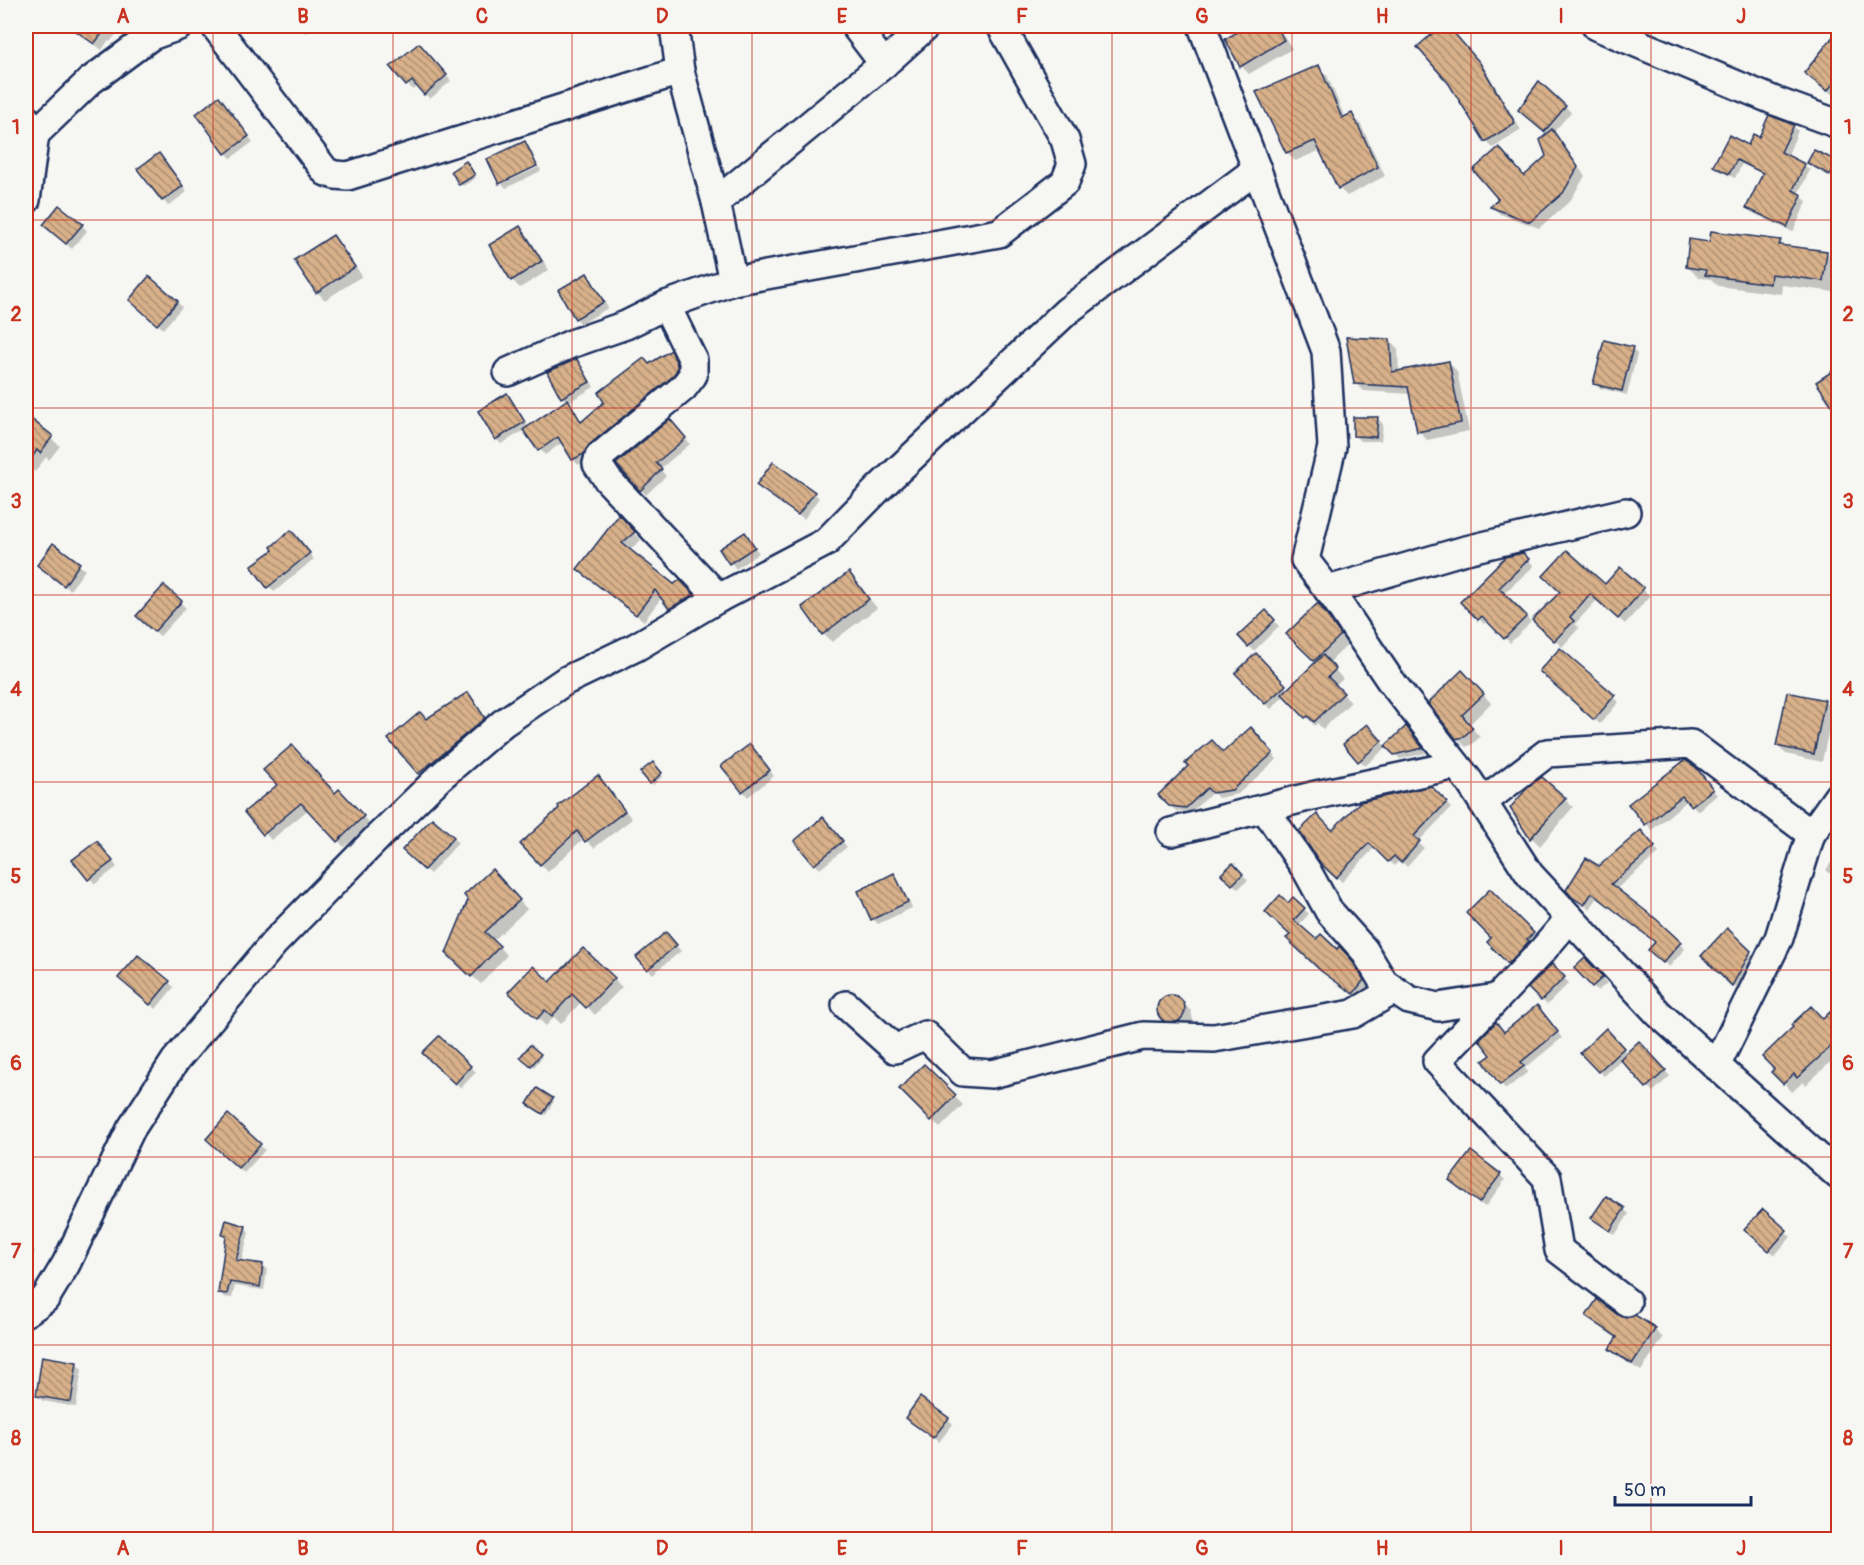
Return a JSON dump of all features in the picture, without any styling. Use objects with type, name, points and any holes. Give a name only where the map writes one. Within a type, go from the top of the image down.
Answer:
[{"type":"street","points":[[26,200],[30,126],[151,36],[179,26]]},
{"type":"street","points":[[215,26],[326,171],[335,175],[348,176],[680,71]]},
{"type":"street","points":[[674,26],[680,71],[716,202],[733,281]]},
{"type":"street","points":[[855,26],[884,64]]},
{"type":"street","points":[[716,202],[884,64],[926,26]]},
{"type":"street","points":[[508,372],[571,344],[626,325],[666,305],[733,281],[999,233],[1065,182],[1072,164],[1065,140],[1001,26]]},
{"type":"street","points":[[1202,26],[1326,351],[1332,447],[1305,560],[1390,680],[1483,802],[1530,875],[1659,1014],[1839,1175]]},
{"type":"street","points":[[1596,26],[1775,101],[1839,124]]},
{"type":"street","points":[[26,1312],[45,1299],[66,1264],[131,1129],[174,1061],[274,943],[440,777],[503,723],[565,681],[636,647],[719,598],[826,542],[878,489],[1068,311],[1257,169]]},
{"type":"street","points":[[666,305],[693,360],[693,375],[683,388],[600,457],[597,464],[608,480],[719,598]]},
{"type":"street","points":[[1328,590],[1462,551],[1626,512]]},
{"type":"street","points":[[1483,802],[1547,753],[1690,744],[1811,834]]},
{"type":"street","points":[[1172,832],[1312,796],[1456,765]]},
{"type":"street","points":[[1716,1066],[1779,938],[1811,834],[1839,796]]},
{"type":"street","points":[[1265,809],[1307,871],[1329,911],[1365,950],[1384,983],[1409,1000],[1438,1007],[1496,998]]},
{"type":"street","points":[[1570,918],[1542,951],[1437,1061],[1547,1178],[1558,1250],[1627,1302]]},
{"type":"street","points":[[846,1005],[895,1049],[925,1035],[963,1072],[992,1074],[1143,1036],[1214,1038],[1353,1014],[1394,990]]},
{"type":"building","points":[[69,26],[108,26],[94,44]]},
{"type":"building","points":[[1248,26],[1276,26],[1284,40],[1240,67],[1225,39]]},
{"type":"building","points":[[1441,26],[1448,26],[1480,63],[1515,123],[1485,142],[1449,84],[1417,47]]},
{"type":"building","points":[[1839,29],[1839,77],[1827,91],[1804,73]]},
{"type":"building","points":[[419,43],[447,75],[424,95],[412,81],[406,86],[390,67]]},
{"type":"building","points":[[1319,65],[1342,118],[1352,113],[1378,167],[1338,189],[1315,141],[1286,153],[1256,92]]},
{"type":"building","points":[[1539,81],[1566,106],[1544,132],[1518,110]]},
{"type":"building","points":[[219,96],[249,136],[225,154],[196,114]]},
{"type":"building","points":[[1769,115],[1794,125],[1781,152],[1805,164],[1793,190],[1802,195],[1787,227],[1746,208],[1763,173],[1737,160],[1729,174],[1713,166],[1729,135],[1748,145],[1753,134],[1759,137]]},
{"type":"building","points":[[1552,129],[1578,167],[1563,193],[1530,222],[1490,207],[1498,199],[1473,170],[1499,147],[1524,176],[1546,156],[1540,140]]},
{"type":"building","points":[[525,141],[537,166],[499,184],[487,159]]},
{"type":"building","points":[[1814,150],[1837,161],[1830,175],[1807,163]]},
{"type":"building","points":[[159,153],[183,186],[162,201],[137,169]]},
{"type":"building","points":[[466,161],[475,175],[459,185],[451,171]]},
{"type":"building","points":[[59,205],[83,224],[66,244],[43,225]]},
{"type":"building","points":[[520,226],[542,261],[511,281],[489,245]]},
{"type":"building","points":[[1711,231],[1781,240],[1779,245],[1827,251],[1823,281],[1771,274],[1770,284],[1705,275],[1706,270],[1686,267],[1689,239],[1709,242]]},
{"type":"building","points":[[333,235],[355,267],[316,293],[294,260]]},
{"type":"building","points":[[587,273],[604,302],[575,319],[558,290]]},
{"type":"building","points":[[149,276],[178,301],[157,325],[129,300]]},
{"type":"building","points":[[1346,337],[1390,339],[1392,372],[1449,361],[1461,423],[1417,432],[1408,387],[1354,384]]},
{"type":"building","points":[[1604,340],[1633,347],[1622,391],[1593,384]]},
{"type":"building","points":[[671,350],[677,364],[677,370],[672,377],[589,445],[584,454],[572,460],[558,437],[538,451],[523,430],[568,399],[581,422],[604,402],[598,393],[644,358],[649,364]]},
{"type":"building","points":[[577,359],[590,382],[561,398],[547,372]]},
{"type":"building","points":[[1839,367],[1839,416],[1816,382]]},
{"type":"building","points":[[507,393],[525,422],[495,440],[478,411]]},
{"type":"building","points":[[26,415],[53,436],[40,453],[37,450],[26,466]]},
{"type":"building","points":[[1353,417],[1378,417],[1376,437],[1353,436]]},
{"type":"building","points":[[670,419],[686,438],[656,463],[662,469],[640,491],[616,464]]},
{"type":"building","points":[[773,462],[815,492],[798,515],[756,485]]},
{"type":"building","points":[[617,512],[635,532],[622,543],[674,584],[680,580],[694,594],[669,609],[655,590],[636,615],[577,569],[618,516]]},
{"type":"building","points":[[291,530],[310,553],[267,588],[251,566],[273,550],[271,547]]},
{"type":"building","points":[[745,532],[755,547],[729,564],[719,549]]},
{"type":"building","points":[[53,543],[80,563],[64,586],[37,565]]},
{"type":"building","points":[[1567,550],[1605,584],[1620,567],[1644,588],[1618,619],[1590,594],[1570,617],[1574,621],[1554,641],[1532,620],[1560,592],[1543,576]]},
{"type":"building","points":[[1523,553],[1529,559],[1499,588],[1527,616],[1504,639],[1482,616],[1478,620],[1460,602],[1505,557]]},
{"type":"building","points":[[849,572],[869,599],[822,635],[802,607]]},
{"type":"building","points":[[164,585],[182,601],[154,632],[136,616]]},
{"type":"building","points":[[1318,603],[1341,635],[1314,661],[1286,634]]},
{"type":"building","points":[[1266,610],[1275,620],[1248,647],[1238,636]]},
{"type":"building","points":[[1560,648],[1615,695],[1594,720],[1539,671]]},
{"type":"building","points":[[1256,653],[1286,685],[1265,704],[1235,673]]},
{"type":"building","points":[[1323,655],[1336,669],[1328,677],[1344,693],[1314,722],[1308,716],[1305,718],[1282,694]]},
{"type":"building","points":[[1462,670],[1484,694],[1462,715],[1473,728],[1463,737],[1456,739],[1428,703]]},
{"type":"building","points":[[468,692],[485,718],[418,774],[388,739],[420,712],[426,719]]},
{"type":"building","points":[[1787,692],[1825,700],[1814,754],[1776,746]]},
{"type":"building","points":[[1367,724],[1382,741],[1358,762],[1343,744]]},
{"type":"building","points":[[1406,726],[1423,748],[1394,755],[1385,746]]},
{"type":"building","points":[[1251,727],[1273,753],[1232,790],[1212,793],[1207,788],[1186,808],[1169,806],[1158,795],[1188,766],[1185,763],[1212,740],[1223,752]]},
{"type":"building","points":[[750,744],[770,770],[742,792],[721,766]]},
{"type":"building","points":[[292,745],[335,793],[339,789],[364,816],[337,842],[301,803],[263,835],[244,812],[277,785],[263,770]]},
{"type":"building","points":[[1685,760],[1696,767],[1713,789],[1691,806],[1682,796],[1645,825],[1628,804]]},
{"type":"building","points":[[653,762],[662,773],[650,784],[640,772]]},
{"type":"building","points":[[598,775],[625,811],[585,842],[577,831],[540,865],[520,844],[559,808],[558,806]]},
{"type":"building","points":[[1542,777],[1566,798],[1530,839],[1510,808],[1527,788]]},
{"type":"building","points":[[1431,786],[1447,802],[1414,836],[1420,841],[1401,863],[1394,856],[1388,862],[1369,843],[1336,878],[1321,864],[1299,831],[1317,814],[1332,830],[1360,802]]},
{"type":"building","points":[[823,817],[843,841],[814,865],[794,841]]},
{"type":"building","points":[[432,818],[454,837],[424,870],[402,850]]},
{"type":"building","points":[[1641,830],[1655,847],[1611,884],[1681,942],[1663,963],[1648,950],[1655,942],[1592,893],[1584,905],[1566,890],[1586,858],[1599,866]]},
{"type":"building","points":[[97,841],[113,861],[88,880],[72,860]]},
{"type":"building","points":[[1233,863],[1243,874],[1232,885],[1221,874]]},
{"type":"building","points":[[492,869],[520,900],[485,932],[500,946],[471,977],[446,953],[468,900],[464,895]]},
{"type":"building","points":[[894,873],[908,902],[871,920],[858,891]]},
{"type":"building","points":[[1490,889],[1534,933],[1508,964],[1487,942],[1491,938],[1466,913]]},
{"type":"building","points":[[1280,895],[1288,903],[1293,897],[1305,908],[1294,920],[1316,939],[1321,934],[1337,949],[1339,946],[1351,959],[1364,980],[1353,994],[1321,971],[1286,938],[1290,935],[1265,912]]},
{"type":"building","points":[[1727,928],[1751,951],[1732,986],[1701,956]]},
{"type":"building","points":[[666,932],[677,945],[647,970],[636,957]]},
{"type":"building","points":[[583,948],[615,978],[586,1008],[572,994],[552,1016],[545,1010],[537,1019],[508,992],[533,966],[550,982]]},
{"type":"building","points":[[138,955],[170,981],[150,1005],[118,978]]},
{"type":"building","points":[[1585,958],[1603,977],[1592,987],[1574,968]]},
{"type":"building","points":[[1552,964],[1565,977],[1541,1001],[1528,988]]},
{"type":"building","points":[[1171,995],[1181,999],[1185,1009],[1181,1019],[1171,1023],[1161,1019],[1157,1009],[1161,999]]},
{"type":"building","points":[[1537,1005],[1558,1032],[1521,1062],[1524,1066],[1500,1085],[1483,1061],[1491,1055],[1479,1040],[1496,1022],[1504,1032]]},
{"type":"building","points":[[1811,1006],[1823,1019],[1830,1012],[1839,1021],[1839,1039],[1797,1078],[1794,1074],[1783,1084],[1771,1072],[1774,1069],[1762,1057]]},
{"type":"building","points":[[1606,1028],[1624,1048],[1598,1072],[1580,1053]]},
{"type":"building","points":[[439,1036],[471,1066],[455,1084],[422,1053]]},
{"type":"building","points":[[1639,1041],[1666,1070],[1646,1088],[1620,1059]]},
{"type":"building","points":[[530,1045],[541,1054],[531,1066],[520,1057]]},
{"type":"building","points":[[924,1064],[956,1095],[931,1121],[899,1089]]},
{"type":"building","points":[[537,1088],[553,1098],[543,1114],[527,1104]]},
{"type":"building","points":[[228,1114],[261,1144],[238,1168],[206,1139]]},
{"type":"building","points":[[1471,1151],[1501,1174],[1479,1203],[1449,1180]]},
{"type":"building","points":[[1606,1196],[1625,1208],[1610,1231],[1591,1218]]},
{"type":"building","points":[[1763,1209],[1787,1230],[1769,1251],[1744,1229]]},
{"type":"building","points":[[226,1220],[246,1226],[236,1260],[263,1264],[260,1287],[230,1282],[227,1294],[218,1293],[226,1236],[222,1235]]},
{"type":"building","points":[[1597,1299],[1618,1315],[1626,1318],[1635,1315],[1656,1328],[1632,1364],[1609,1349],[1617,1337],[1586,1316]]},
{"type":"building","points":[[42,1356],[77,1362],[71,1402],[36,1396]]},
{"type":"building","points":[[920,1397],[949,1418],[933,1438],[905,1418]]}]
